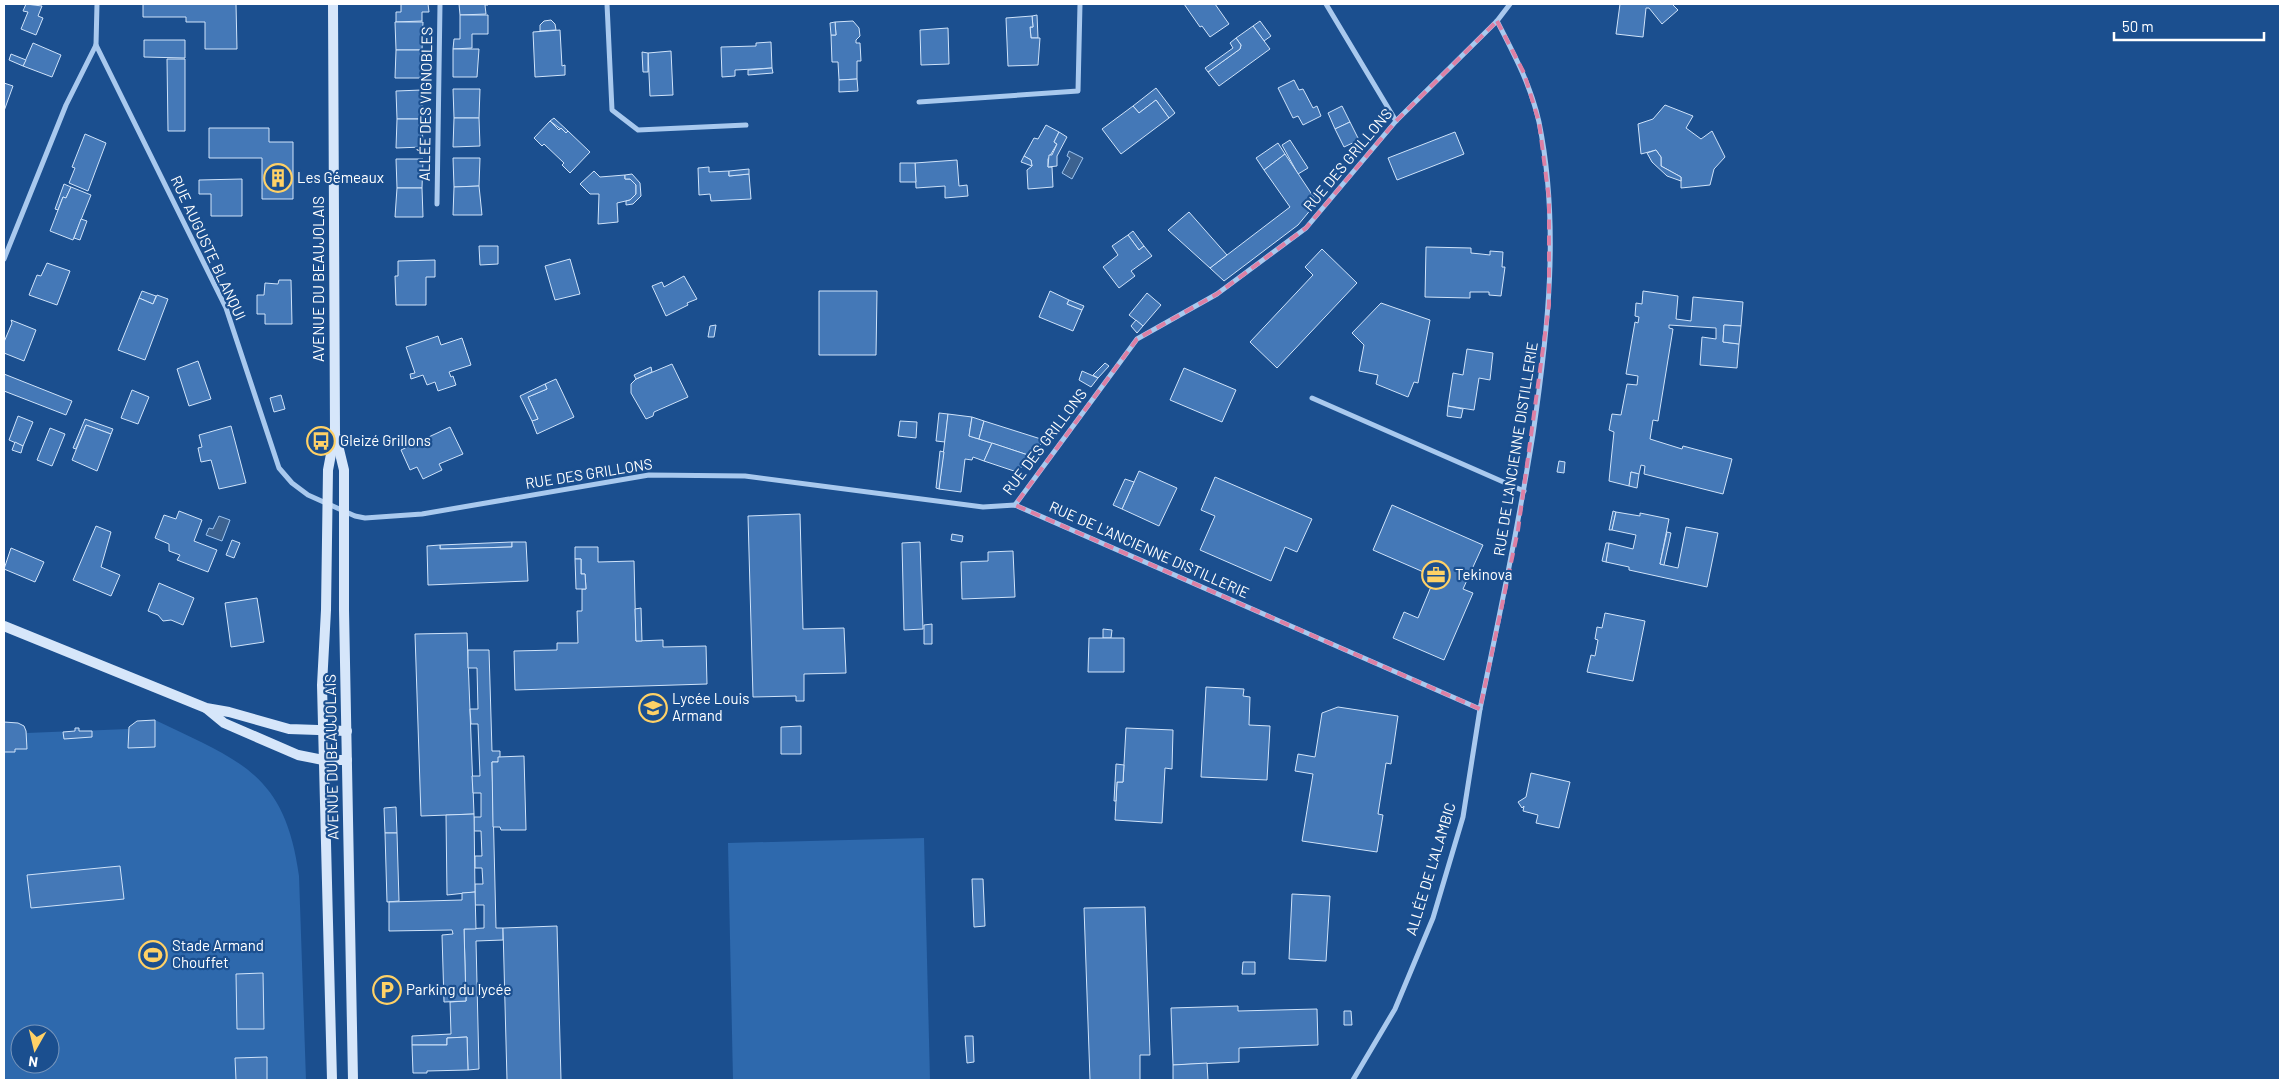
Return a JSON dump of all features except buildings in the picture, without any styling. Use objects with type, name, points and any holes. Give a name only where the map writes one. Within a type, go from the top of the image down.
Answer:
[{"type":"main road","name":"AVENUE DU BEAUJOLAIS","points":[[332,1080],[322,685],[326,610],[328,470],[335,434],[333,4]]},
{"type":"main road","name":"AVENUE DU BEAUJOLAIS","points":[[335,434],[344,470],[353,1080]]},
{"type":"main road","points":[[4,626],[206,708],[289,728],[323,732],[347,731]]},
{"type":"main road","points":[[206,708],[224,723],[290,752],[323,760],[347,760]]},
{"type":"street","points":[[4,259],[66,105],[96,45],[97,4]]},
{"type":"street","name":"ALLÉE DES VIGNOBLES","points":[[437,204],[440,4]]},
{"type":"street","points":[[607,4],[612,110],[638,130],[746,125]]},
{"type":"street","points":[[919,102],[1078,91],[1080,4]]},
{"type":"street","points":[[1326,4],[1396,121]]},
{"type":"street","name":"RUE DES GRILLONS","points":[[327,504],[365,518],[422,514],[649,475],[745,476],[983,507],[1015,506],[1137,340],[1217,294],[1306,228],[1396,121],[1497,21],[1510,4]]},
{"type":"street","name":"RUE DE L'ANCIENNE DISTILLERIE","points":[[1015,506],[1480,709],[1518,530],[1538,398],[1549,305],[1549,199],[1539,122],[1524,73],[1497,21]]},
{"type":"street","name":"RUE AUGUSTE BLANQUI","points":[[96,45],[226,308],[279,468],[292,483],[308,495],[327,504]]},
{"type":"street","points":[[1312,398],[1524,491]]},
{"type":"street","name":"ALLÉE DE L'ALAMBIC","points":[[1353,1080],[1395,1009],[1433,918],[1463,817],[1480,709]]},
{"type":"highlighted area","points":[[1497,21],[1524,73],[1539,122],[1549,199],[1549,305],[1518,530],[1480,709],[1015,505],[1137,339],[1217,294],[1306,228],[1396,121]]},
{"type":"shaded area","points":[[1069,151],[1083,158],[1072,179],[1062,173],[1070,158],[1067,156]]},
{"type":"shaded area","points":[[219,516],[230,520],[222,541],[206,535],[209,528],[213,529]]},
{"type":"shaded area","name":"Stade Armand Chouffet","points":[[155,720],[211,747],[234,760],[253,774],[269,792],[282,814],[292,841],[299,876],[306,1080],[4,1080],[4,722],[21,724],[27,733],[75,731],[75,728],[79,728],[79,731],[128,729],[137,721]]},
{"type":"shaded area","points":[[924,838],[930,1080],[733,1080],[728,843]]},
{"type":"place","name":"Les Gémeaux","points":[[278,178]]},
{"type":"place","name":"Gleizé Grillons","points":[[321,441]]},
{"type":"place","name":"Tekinova","points":[[1436,575]]},
{"type":"place","name":"Lycée Louis Armand","points":[[653,708]]},
{"type":"place","name":"Stade Armand Chouffet","points":[[153,955]]},
{"type":"place","name":"Parking du lycée","points":[[387,990]]}]
